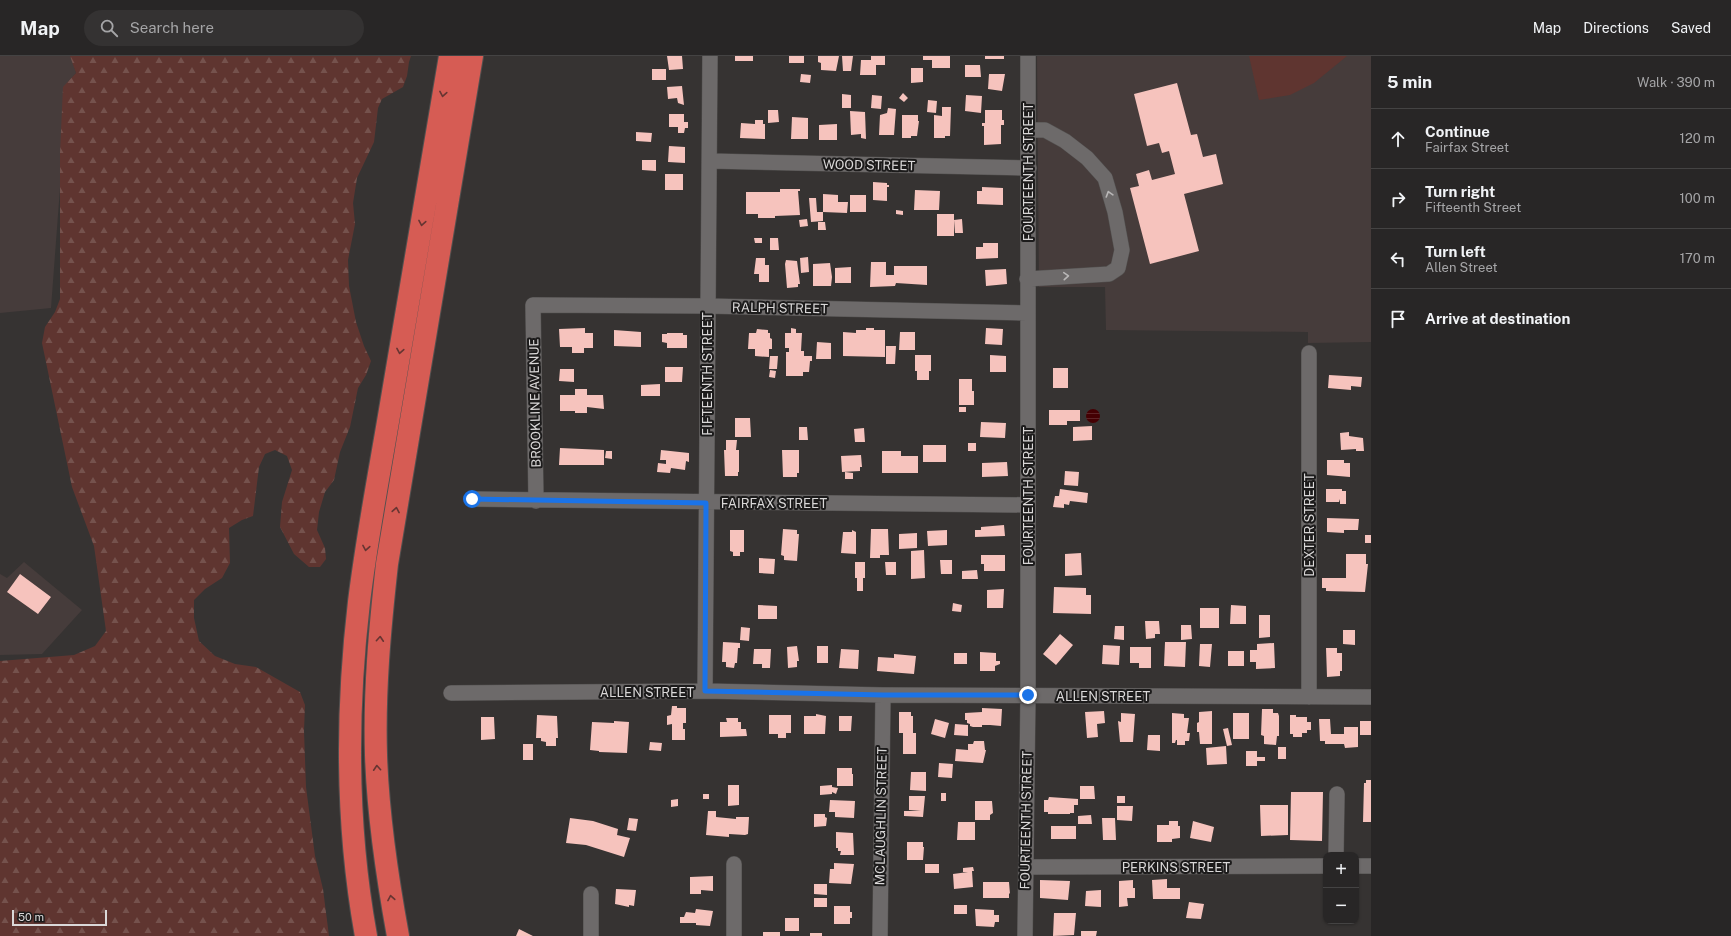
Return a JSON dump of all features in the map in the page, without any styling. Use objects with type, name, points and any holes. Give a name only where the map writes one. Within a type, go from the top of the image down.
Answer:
[{"type":"highway","points":[[366,936],[357,879],[350,786],[351,694],[354,648],[365,557],[450,56]]},
{"type":"highway","points":[[398,936],[384,851],[376,755],[376,707],[382,611],[387,564],[472,56]]},
{"type":"street","name":"FIFTEENTH STREET","points":[[705,691],[710,56]]},
{"type":"street","name":"FOURTEENTH STREET","points":[[1025,936],[1028,695],[1028,56]]},
{"type":"street","points":[[1027,280],[1109,274],[1118,268],[1122,250],[1105,178],[1087,158],[1065,141],[1045,130],[1029,130]]},
{"type":"street","name":"WOOD STREET","points":[[710,161],[1029,168]]},
{"type":"street","name":"RALPH STREET","points":[[533,305],[707,306],[1027,313]]},
{"type":"street","name":"BROOKLINE AVENUE","points":[[533,305],[536,501]]},
{"type":"street","name":"DEXTER STREET","points":[[1309,353],[1309,697]]},
{"type":"street","name":"FAIRFAX STREET","points":[[472,499],[706,503],[1028,505]]},
{"type":"street","name":"ALLEN STREET","points":[[451,693],[705,691],[883,695],[1371,697]]},
{"type":"street","name":"MCLAUGHLIN STREET","points":[[880,936],[883,695]]},
{"type":"street","points":[[1336,852],[1337,794]]},
{"type":"street","points":[[734,864],[734,936]]},
{"type":"street","name":"PERKINS STREET","points":[[1026,867],[1323,866]]},
{"type":"street","points":[[1359,866],[1371,866]]},
{"type":"street","points":[[591,894],[591,936]]},
{"type":"shaded area","points":[[0,56],[71,56],[76,73],[68,82],[51,308],[0,313]]},
{"type":"shaded area","points":[[1037,56],[1371,56],[1371,342],[1308,343],[1308,332],[1106,330],[1105,287],[1039,287]]},
{"type":"shaded area","points":[[1093,409],[1098,411],[1100,416],[1098,421],[1093,423],[1088,421],[1086,416],[1088,411]]},
{"type":"shaded area","points":[[24,562],[82,610],[42,654],[0,655],[0,574],[7,578]]},
{"type":"green space","points":[[70,56],[411,56],[403,87],[382,99],[378,108],[374,142],[357,178],[353,203],[355,224],[348,260],[349,286],[356,322],[371,361],[366,375],[358,388],[350,427],[340,452],[334,480],[325,492],[319,512],[317,530],[325,548],[326,559],[320,567],[309,567],[294,554],[280,527],[282,502],[292,470],[287,456],[275,450],[265,454],[259,467],[253,516],[242,520],[229,528],[230,563],[222,578],[205,589],[194,600],[194,618],[199,641],[215,656],[235,664],[256,667],[300,692],[305,705],[304,731],[306,787],[315,856],[323,889],[329,936],[0,936],[0,661],[74,655],[95,646],[106,631],[94,546],[72,487],[42,343],[45,327],[55,312],[60,299],[60,153],[63,87],[76,73]]},
{"type":"green space","points":[[1249,56],[1347,56],[1314,83],[1290,95],[1259,100]]},
{"type":"building","points":[[667,56],[682,56],[683,69],[669,70]]},
{"type":"building","points":[[735,56],[753,56],[753,61],[735,61]]},
{"type":"building","points":[[789,56],[804,56],[804,63],[789,63]]},
{"type":"building","points":[[818,56],[839,56],[836,71],[821,70],[821,63],[818,62]]},
{"type":"building","points":[[842,56],[853,56],[851,71],[843,71]]},
{"type":"building","points":[[871,56],[885,56],[885,65],[876,65],[876,75],[860,75],[861,60],[871,60]]},
{"type":"building","points":[[923,56],[950,56],[950,68],[932,68],[932,60],[923,60]]},
{"type":"building","points":[[985,56],[1004,56],[1004,59],[985,59]]},
{"type":"building","points":[[965,65],[980,65],[981,77],[965,77]]},
{"type":"building","points":[[911,68],[923,68],[923,82],[911,83]]},
{"type":"building","points":[[652,69],[666,69],[666,80],[652,80]]},
{"type":"building","points":[[801,74],[811,75],[810,83],[800,82]]},
{"type":"building","points":[[989,74],[1005,74],[1002,91],[988,89]]},
{"type":"building","points":[[1177,83],[1191,135],[1197,134],[1203,157],[1216,154],[1223,184],[1184,194],[1199,251],[1150,264],[1130,188],[1139,186],[1136,174],[1149,170],[1152,180],[1175,174],[1169,151],[1162,153],[1159,143],[1147,146],[1134,94]]},
{"type":"building","points":[[682,86],[684,105],[678,103],[677,98],[668,99],[667,87]]},
{"type":"building","points":[[903,93],[908,98],[904,102],[899,98]]},
{"type":"building","points":[[842,94],[851,95],[851,108],[842,108]]},
{"type":"building","points":[[872,95],[882,96],[881,109],[871,108]]},
{"type":"building","points":[[966,95],[982,96],[981,113],[965,111]]},
{"type":"building","points":[[928,100],[937,101],[936,113],[927,112]]},
{"type":"building","points":[[942,107],[951,107],[950,136],[945,136],[945,138],[934,138],[934,115],[942,116]]},
{"type":"building","points":[[888,108],[896,109],[894,135],[879,135],[880,115],[887,113]]},
{"type":"building","points":[[768,110],[778,110],[779,122],[768,123]]},
{"type":"building","points":[[985,110],[1002,110],[1002,120],[1004,120],[1004,125],[1001,125],[1001,144],[984,145],[984,126],[982,126],[982,123],[985,123]]},
{"type":"building","points":[[850,111],[865,112],[866,139],[861,138],[861,134],[851,135]]},
{"type":"building","points":[[669,114],[684,114],[684,122],[688,122],[688,128],[685,128],[684,133],[678,133],[678,127],[669,127]]},
{"type":"building","points":[[902,115],[918,115],[919,121],[917,136],[902,138]]},
{"type":"building","points":[[792,117],[808,118],[808,139],[791,139]]},
{"type":"building","points":[[755,120],[763,120],[763,124],[765,124],[765,139],[740,138],[741,123],[755,124]]},
{"type":"building","points":[[837,124],[837,140],[819,140],[819,125]]},
{"type":"building","points":[[636,132],[652,133],[651,142],[636,141]]},
{"type":"building","points":[[669,146],[685,147],[685,163],[668,162]]},
{"type":"building","points":[[642,160],[656,160],[656,171],[642,170]]},
{"type":"building","points":[[665,174],[683,174],[683,190],[665,190]]},
{"type":"building","points":[[873,182],[887,183],[887,185],[889,185],[889,187],[887,187],[887,201],[873,200]]},
{"type":"building","points":[[982,187],[1003,188],[1003,205],[977,204],[977,191],[982,191]]},
{"type":"building","points":[[780,189],[800,189],[800,191],[798,191],[800,215],[775,216],[775,218],[758,218],[758,214],[746,214],[746,192],[780,192]]},
{"type":"building","points":[[915,190],[940,191],[939,210],[914,210]]},
{"type":"building","points":[[823,194],[838,195],[838,202],[848,202],[847,213],[823,212]]},
{"type":"building","points":[[850,195],[866,195],[866,212],[850,212]]},
{"type":"building","points":[[809,198],[816,198],[817,212],[823,212],[823,221],[811,222]]},
{"type":"building","points":[[896,210],[903,211],[903,215],[896,214]]},
{"type":"building","points":[[937,214],[954,214],[954,236],[937,236]]},
{"type":"building","points":[[807,219],[808,226],[800,227],[799,220]]},
{"type":"building","points":[[962,219],[963,233],[955,233],[954,220]]},
{"type":"building","points":[[818,222],[825,222],[826,230],[818,230]]},
{"type":"building","points":[[754,238],[762,238],[762,243],[755,243]]},
{"type":"building","points":[[770,238],[778,238],[779,250],[770,250]]},
{"type":"building","points":[[983,243],[998,243],[998,258],[976,259],[976,247],[983,247]]},
{"type":"building","points":[[808,257],[809,272],[801,273],[800,258]]},
{"type":"building","points":[[756,258],[765,258],[765,265],[769,265],[769,282],[759,282],[759,274],[754,274]]},
{"type":"building","points":[[786,260],[797,261],[800,284],[798,284],[798,287],[787,288]]},
{"type":"building","points":[[871,262],[886,262],[886,275],[894,275],[894,266],[927,266],[927,285],[896,283],[895,286],[870,287]]},
{"type":"building","points":[[830,263],[832,277],[831,286],[813,286],[813,264]]},
{"type":"building","points":[[851,267],[851,283],[835,283],[835,268]]},
{"type":"building","points":[[1006,269],[1007,284],[986,286],[985,270]]},
{"type":"building","points":[[585,328],[585,333],[593,333],[593,348],[584,348],[584,353],[572,353],[572,347],[560,347],[559,329]]},
{"type":"building","points":[[791,328],[796,329],[796,333],[802,333],[801,351],[804,351],[804,356],[812,356],[809,372],[803,372],[803,376],[786,376],[786,352],[789,352],[789,348],[785,348],[785,333],[791,333]]},
{"type":"building","points":[[866,328],[885,330],[885,357],[843,356],[843,332],[856,333],[856,330],[866,330]]},
{"type":"building","points":[[986,328],[1003,329],[1002,345],[985,344]]},
{"type":"building","points":[[757,329],[768,330],[768,333],[770,333],[770,338],[772,339],[772,349],[769,349],[769,357],[755,356],[755,349],[748,349],[749,333],[756,333]]},
{"type":"building","points":[[614,330],[641,332],[641,347],[614,346]]},
{"type":"building","points":[[900,332],[915,332],[915,350],[899,350]]},
{"type":"building","points":[[683,333],[683,335],[687,335],[687,348],[667,348],[667,343],[662,342],[662,334]]},
{"type":"building","points":[[817,342],[831,343],[831,359],[816,359]]},
{"type":"building","points":[[886,346],[896,346],[895,364],[886,364]]},
{"type":"building","points":[[915,355],[931,355],[931,371],[929,371],[929,380],[917,380],[917,371],[915,371]]},
{"type":"building","points":[[990,355],[1006,356],[1006,372],[990,372]]},
{"type":"building","points":[[770,356],[778,356],[777,369],[769,369]]},
{"type":"building","points":[[665,367],[683,367],[682,382],[665,382]]},
{"type":"building","points":[[1053,368],[1068,368],[1068,388],[1053,388]]},
{"type":"building","points":[[560,369],[574,369],[574,382],[559,381]]},
{"type":"building","points":[[770,370],[776,371],[775,378],[769,377]]},
{"type":"building","points":[[1329,375],[1362,377],[1361,387],[1351,386],[1351,390],[1328,388]]},
{"type":"building","points":[[959,379],[972,379],[974,405],[959,405]]},
{"type":"building","points":[[660,384],[660,396],[641,396],[641,385]]},
{"type":"building","points":[[575,389],[587,389],[587,395],[603,395],[604,409],[587,407],[587,413],[560,411],[560,395],[575,395]]},
{"type":"building","points":[[959,407],[966,407],[966,412],[959,412]]},
{"type":"building","points":[[1049,410],[1080,410],[1080,421],[1067,421],[1067,425],[1049,425]]},
{"type":"building","points":[[735,418],[750,418],[751,437],[735,437]]},
{"type":"building","points":[[981,422],[1006,423],[1005,438],[980,437]]},
{"type":"building","points":[[1092,426],[1092,440],[1073,441],[1073,427]]},
{"type":"building","points":[[799,427],[807,427],[808,440],[799,440]]},
{"type":"building","points":[[864,428],[865,442],[855,442],[854,429]]},
{"type":"building","points":[[1349,432],[1349,436],[1363,438],[1364,451],[1356,451],[1356,449],[1341,450],[1340,433]]},
{"type":"building","points":[[726,440],[737,440],[736,450],[739,450],[738,476],[725,476],[724,450],[726,450]]},
{"type":"building","points":[[968,443],[976,443],[976,451],[968,451]]},
{"type":"building","points":[[923,445],[946,445],[946,462],[923,462]]},
{"type":"building","points":[[560,448],[604,450],[604,465],[559,465]]},
{"type":"building","points":[[661,450],[689,453],[689,462],[686,461],[685,470],[671,468],[670,473],[657,472],[658,463],[666,464],[666,460],[660,460]]},
{"type":"building","points":[[782,450],[799,450],[799,473],[797,473],[797,477],[783,477]]},
{"type":"building","points":[[606,451],[612,451],[612,459],[605,458]]},
{"type":"building","points":[[882,451],[901,451],[901,456],[918,456],[918,473],[882,473]]},
{"type":"building","points":[[861,455],[862,467],[860,467],[860,471],[842,472],[841,456]]},
{"type":"building","points":[[1327,460],[1344,460],[1344,463],[1350,463],[1350,477],[1327,475]]},
{"type":"building","points":[[1007,462],[1008,476],[982,477],[982,463]]},
{"type":"building","points":[[1065,471],[1079,472],[1078,486],[1064,485]]},
{"type":"building","points":[[845,472],[853,473],[853,479],[845,479]]},
{"type":"building","points":[[1060,489],[1088,493],[1087,503],[1070,501],[1069,505],[1064,504],[1064,508],[1053,507],[1055,496],[1059,496]]},
{"type":"building","points":[[1326,489],[1342,489],[1342,491],[1346,491],[1346,504],[1340,504],[1340,499],[1339,502],[1326,502]]},
{"type":"building","points":[[1327,518],[1359,519],[1358,530],[1344,530],[1344,533],[1327,532]]},
{"type":"building","points":[[1004,525],[1005,536],[975,537],[975,530],[981,530],[981,527]]},
{"type":"building","points":[[783,529],[797,530],[797,534],[799,534],[797,561],[784,560],[784,556],[781,555]]},
{"type":"building","points":[[871,529],[888,529],[889,555],[880,555],[880,558],[870,558]]},
{"type":"building","points":[[730,530],[744,530],[744,552],[740,552],[740,556],[733,556],[733,552],[730,551]]},
{"type":"building","points":[[852,530],[856,532],[856,554],[841,553],[843,532],[852,532]]},
{"type":"building","points":[[947,530],[947,545],[928,546],[927,531]]},
{"type":"building","points":[[917,533],[917,548],[899,549],[899,534]]},
{"type":"building","points":[[1365,535],[1371,535],[1371,543],[1365,543]]},
{"type":"building","points":[[924,550],[925,578],[911,579],[911,551]]},
{"type":"building","points":[[1081,553],[1082,575],[1065,576],[1065,554]]},
{"type":"building","points":[[1346,554],[1366,554],[1366,564],[1368,564],[1365,592],[1326,591],[1326,588],[1322,588],[1322,578],[1346,578]]},
{"type":"building","points":[[981,555],[1005,555],[1005,571],[984,571],[984,564],[981,564]]},
{"type":"building","points":[[759,558],[775,559],[774,574],[759,573]]},
{"type":"building","points":[[940,560],[952,560],[952,574],[941,574]]},
{"type":"building","points":[[855,562],[865,562],[865,578],[855,578]]},
{"type":"building","points":[[885,562],[896,562],[896,575],[886,575]]},
{"type":"building","points":[[977,570],[978,579],[962,579],[962,571]]},
{"type":"building","points":[[20,574],[51,597],[38,614],[7,592]]},
{"type":"building","points":[[857,578],[863,578],[863,591],[857,591]]},
{"type":"building","points":[[1054,587],[1086,588],[1086,595],[1091,595],[1091,614],[1053,613]]},
{"type":"building","points":[[1004,589],[1003,608],[987,608],[987,590]]},
{"type":"building","points":[[953,603],[962,605],[961,612],[952,611]]},
{"type":"building","points":[[758,605],[777,606],[777,619],[758,619]]},
{"type":"building","points":[[1231,605],[1246,606],[1246,624],[1230,624]]},
{"type":"building","points":[[1200,608],[1219,608],[1219,628],[1200,628]]},
{"type":"building","points":[[1259,615],[1270,615],[1270,637],[1259,638]]},
{"type":"building","points":[[1145,621],[1159,621],[1160,634],[1155,634],[1155,638],[1146,639]]},
{"type":"building","points":[[1181,625],[1191,625],[1192,639],[1181,640]]},
{"type":"building","points":[[1115,626],[1124,626],[1124,640],[1114,639]]},
{"type":"building","points":[[741,627],[750,628],[749,641],[740,640]]},
{"type":"building","points":[[1343,630],[1355,630],[1355,645],[1343,644]]},
{"type":"building","points":[[1060,634],[1073,645],[1056,665],[1043,654]]},
{"type":"building","points":[[723,642],[740,643],[740,648],[738,648],[737,663],[735,663],[734,668],[726,667],[726,662],[722,662]]},
{"type":"building","points":[[1165,642],[1186,642],[1185,667],[1164,666]]},
{"type":"building","points":[[1274,643],[1275,668],[1256,669],[1256,662],[1250,662],[1250,650],[1257,650],[1257,644]]},
{"type":"building","points":[[1200,644],[1212,644],[1210,667],[1199,666]]},
{"type":"building","points":[[1103,645],[1120,646],[1119,665],[1102,664]]},
{"type":"building","points":[[797,646],[799,661],[797,661],[797,667],[788,668],[787,647]]},
{"type":"building","points":[[817,646],[828,646],[828,663],[817,663]]},
{"type":"building","points":[[1130,647],[1151,647],[1151,668],[1139,668],[1139,663],[1130,663]]},
{"type":"building","points":[[1326,648],[1337,648],[1337,653],[1342,653],[1342,671],[1340,671],[1340,676],[1327,677]]},
{"type":"building","points":[[754,649],[771,649],[770,668],[762,668],[762,664],[753,664]]},
{"type":"building","points":[[841,649],[859,650],[858,669],[839,668]]},
{"type":"building","points":[[1228,651],[1244,651],[1244,666],[1228,666]]},
{"type":"building","points":[[980,652],[996,653],[996,661],[1000,661],[1000,664],[995,666],[995,671],[980,671]]},
{"type":"building","points":[[954,653],[967,653],[967,664],[954,664]]},
{"type":"building","points":[[894,654],[916,656],[914,674],[877,671],[878,657],[894,658]]},
{"type":"building","points":[[672,706],[677,706],[677,708],[686,708],[686,723],[683,723],[683,729],[685,729],[685,740],[672,740],[672,724],[667,725],[667,716],[671,715]]},
{"type":"building","points":[[982,708],[1002,709],[1001,726],[970,726],[970,724],[967,723],[967,720],[965,720],[965,713],[982,712]]},
{"type":"building","points":[[1262,709],[1273,709],[1273,713],[1278,713],[1279,736],[1277,736],[1276,745],[1264,744],[1264,736],[1261,735]]},
{"type":"building","points":[[1104,711],[1105,723],[1097,724],[1098,737],[1087,738],[1085,712]]},
{"type":"building","points":[[1212,711],[1212,744],[1200,744],[1199,732],[1197,732],[1199,712]]},
{"type":"building","points":[[899,712],[911,712],[911,716],[913,716],[913,733],[899,733]]},
{"type":"building","points":[[1121,713],[1135,714],[1133,742],[1120,742],[1118,721],[1121,722]]},
{"type":"building","points":[[1172,713],[1184,714],[1184,718],[1189,718],[1187,733],[1190,733],[1189,741],[1185,741],[1185,745],[1177,745],[1177,740],[1175,743],[1172,743]]},
{"type":"building","points":[[1233,713],[1249,713],[1249,739],[1233,739]]},
{"type":"building","points":[[816,714],[826,716],[825,734],[804,734],[804,716],[816,716]]},
{"type":"building","points":[[537,715],[557,716],[558,738],[556,738],[556,746],[546,746],[546,742],[541,741],[541,738],[536,738]]},
{"type":"building","points":[[769,715],[791,715],[791,733],[786,733],[786,738],[778,738],[778,734],[769,734]]},
{"type":"building","points":[[1290,715],[1296,715],[1296,717],[1307,717],[1307,722],[1311,722],[1311,730],[1307,730],[1307,733],[1302,733],[1302,737],[1293,737],[1293,734],[1290,734]]},
{"type":"building","points":[[839,716],[852,716],[851,731],[839,731]]},
{"type":"building","points":[[481,717],[494,717],[495,739],[481,740]]},
{"type":"building","points":[[726,718],[738,718],[738,722],[741,722],[741,729],[746,729],[747,736],[720,737],[720,722],[727,722]]},
{"type":"building","points":[[935,719],[949,723],[945,738],[931,734]]},
{"type":"building","points":[[1319,719],[1330,719],[1331,734],[1344,734],[1344,727],[1358,727],[1358,747],[1345,748],[1344,744],[1325,744],[1325,741],[1320,741]]},
{"type":"building","points":[[614,721],[629,722],[627,753],[599,752],[590,750],[592,722],[614,723]]},
{"type":"building","points":[[1360,721],[1371,721],[1371,735],[1360,735]]},
{"type":"building","points":[[955,724],[968,725],[968,736],[954,735]]},
{"type":"building","points":[[1228,728],[1232,745],[1227,746],[1223,729]]},
{"type":"building","points":[[903,733],[916,733],[916,754],[903,754]]},
{"type":"building","points":[[1148,735],[1160,735],[1160,751],[1147,750]]},
{"type":"building","points":[[974,741],[984,741],[986,750],[983,763],[955,761],[956,749],[968,750],[968,744],[973,744]]},
{"type":"building","points":[[650,742],[662,743],[661,751],[649,750]]},
{"type":"building","points":[[523,744],[533,744],[533,760],[523,760]]},
{"type":"building","points":[[1226,746],[1227,764],[1207,765],[1206,748]]},
{"type":"building","points":[[1278,747],[1286,747],[1286,759],[1278,759]]},
{"type":"building","points":[[1246,751],[1257,751],[1257,757],[1265,757],[1265,761],[1257,761],[1257,766],[1246,766]]},
{"type":"building","points":[[939,763],[953,764],[952,778],[938,777]]},
{"type":"building","points":[[837,768],[852,768],[853,786],[837,786]]},
{"type":"building","points":[[911,772],[926,772],[926,791],[910,790]]},
{"type":"building","points":[[1366,780],[1371,780],[1371,822],[1363,822],[1364,783],[1366,783]]},
{"type":"building","points":[[728,785],[739,785],[739,805],[728,806]]},
{"type":"building","points":[[832,785],[832,787],[838,788],[836,794],[832,792],[832,794],[820,795],[820,786]]},
{"type":"building","points":[[1080,786],[1094,786],[1095,799],[1080,799]]},
{"type":"building","points":[[1291,792],[1323,792],[1322,841],[1290,840]]},
{"type":"building","points":[[941,793],[946,793],[946,801],[941,801]]},
{"type":"building","points":[[703,794],[709,794],[709,799],[703,799]]},
{"type":"building","points":[[909,796],[925,796],[923,817],[904,816],[904,811],[921,811],[909,810]]},
{"type":"building","points":[[1117,796],[1125,796],[1125,803],[1117,803]]},
{"type":"building","points":[[1049,797],[1078,799],[1078,805],[1074,805],[1074,813],[1048,814],[1048,812],[1044,812],[1044,800],[1048,800]]},
{"type":"building","points":[[678,799],[678,806],[671,807],[671,800]]},
{"type":"building","points":[[830,800],[855,801],[854,818],[835,817],[835,812],[829,812]]},
{"type":"building","points":[[975,801],[992,801],[993,813],[990,815],[990,820],[975,820]]},
{"type":"building","points":[[1260,805],[1288,805],[1288,835],[1261,836]]},
{"type":"building","points":[[1117,806],[1133,806],[1132,821],[1117,820]]},
{"type":"building","points":[[708,811],[716,811],[716,817],[736,819],[736,817],[749,817],[748,834],[729,834],[729,837],[706,835]]},
{"type":"building","points":[[814,814],[825,814],[825,817],[827,818],[826,826],[814,827]]},
{"type":"building","points":[[1091,815],[1092,824],[1078,824],[1078,816]]},
{"type":"building","points":[[570,818],[593,821],[618,829],[617,835],[630,838],[624,857],[586,845],[566,843]]},
{"type":"building","points":[[629,818],[638,819],[636,831],[627,830]]},
{"type":"building","points":[[1102,818],[1115,818],[1116,840],[1103,840]]},
{"type":"building","points":[[1169,821],[1178,821],[1178,826],[1180,826],[1180,838],[1172,839],[1172,842],[1157,842],[1157,825],[1169,825]]},
{"type":"building","points":[[1193,821],[1214,827],[1211,842],[1190,838]]},
{"type":"building","points":[[958,822],[975,822],[975,840],[957,840]]},
{"type":"building","points":[[1051,826],[1076,826],[1076,839],[1051,839]]},
{"type":"building","points":[[836,832],[853,833],[854,855],[840,855],[841,851],[838,851],[838,848],[836,848]]},
{"type":"building","points":[[907,842],[923,842],[923,860],[907,860]]},
{"type":"building","points":[[834,863],[854,864],[851,884],[829,883],[830,869],[834,869]]},
{"type":"building","points":[[925,864],[939,864],[939,873],[925,873]]},
{"type":"building","points":[[973,867],[973,887],[954,889],[953,874],[968,872],[963,872],[963,868]]},
{"type":"building","points":[[713,876],[713,891],[701,890],[701,894],[690,894],[690,877]]},
{"type":"building","points":[[1167,879],[1167,888],[1180,888],[1180,899],[1153,899],[1152,880]]},
{"type":"building","points":[[1040,880],[1070,881],[1068,900],[1040,898]]},
{"type":"building","points":[[1133,880],[1135,898],[1127,898],[1128,906],[1119,907],[1119,881]]},
{"type":"building","points":[[983,882],[1009,882],[1009,898],[983,898]]},
{"type":"building","points":[[814,884],[827,884],[827,895],[814,894]]},
{"type":"building","points":[[616,889],[636,890],[634,906],[629,905],[629,907],[615,904]]},
{"type":"building","points":[[1101,890],[1101,907],[1085,906],[1086,891]]},
{"type":"building","points":[[814,898],[827,898],[827,907],[814,907]]},
{"type":"building","points":[[1189,902],[1204,904],[1201,919],[1186,918]]},
{"type":"building","points":[[954,905],[967,905],[967,914],[954,914]]},
{"type":"building","points":[[834,906],[850,906],[852,918],[850,918],[850,924],[834,924]]},
{"type":"building","points":[[696,909],[713,911],[710,926],[696,925],[696,923],[680,923],[680,917],[684,917],[686,912],[695,913]]},
{"type":"building","points":[[975,909],[994,910],[994,915],[999,915],[999,922],[995,922],[994,927],[976,926]]},
{"type":"building","points":[[1054,913],[1076,913],[1074,935],[1053,936]]},
{"type":"building","points":[[785,918],[799,918],[799,931],[785,931]]},
{"type":"building","points":[[519,929],[533,936],[516,936]]},
{"type":"building","points":[[1081,931],[1097,931],[1096,936],[1081,936]]},
{"type":"building","points":[[763,932],[780,932],[780,936],[763,936]]},
{"type":"building","points":[[810,933],[822,933],[822,936],[810,936]]},
{"type":"route","points":[[472,499],[706,503],[705,691],[883,695],[1028,695]]}]
